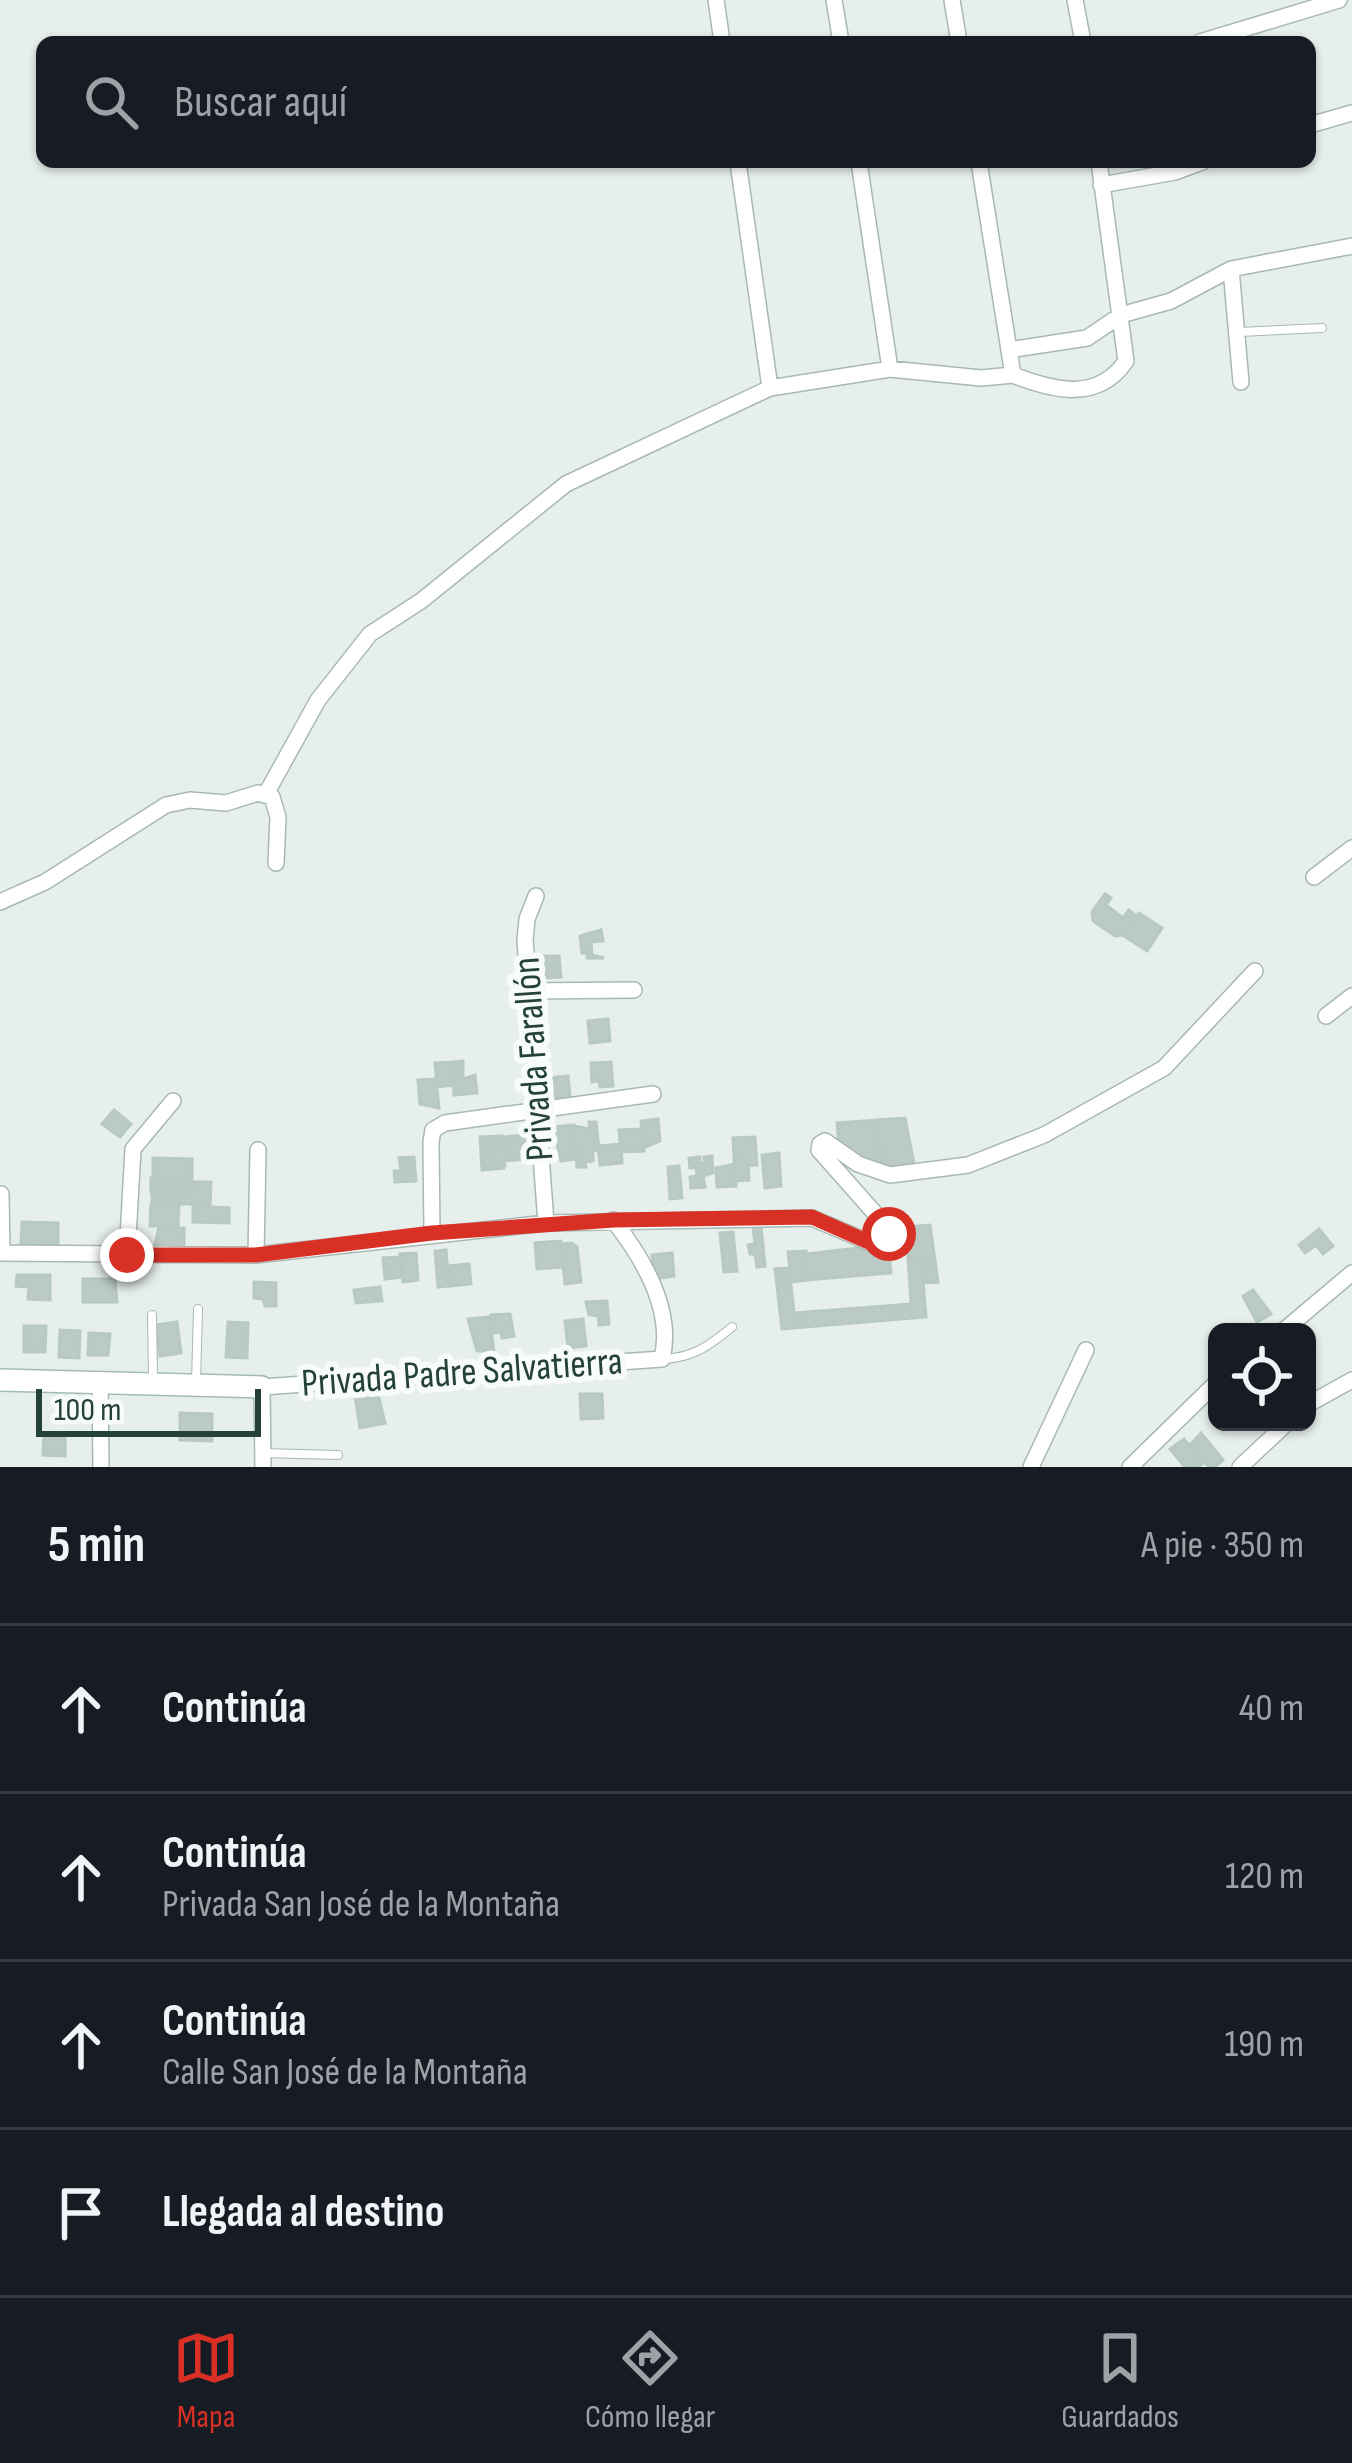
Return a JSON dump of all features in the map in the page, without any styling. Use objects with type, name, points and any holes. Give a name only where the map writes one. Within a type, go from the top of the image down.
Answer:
[{"type":"street","points":[[716,0],[721,36]]},
{"type":"street","points":[[834,0],[840,36]]},
{"type":"street","points":[[952,0],[958,36]]},
{"type":"street","points":[[1076,0],[1082,36]]},
{"type":"street","points":[[1220,36],[1339,0]]},
{"type":"street","points":[[1316,123],[1352,113]]},
{"type":"street","points":[[739,168],[770,388]]},
{"type":"street","points":[[860,168],[890,369]]},
{"type":"street","points":[[980,168],[1013,375]]},
{"type":"street","points":[[266,794],[318,700],[370,634],[421,601],[566,484],[770,388],[890,369],[981,378],[1013,375],[1077,391],[1114,379],[1126,362],[1100,168]]},
{"type":"street","points":[[1101,185],[1186,168]]},
{"type":"street","points":[[1009,350],[1087,338],[1121,315],[1171,301],[1231,269],[1352,246]]},
{"type":"street","points":[[1231,269],[1241,382]]},
{"type":"street","points":[[0,902],[45,882],[166,805],[190,800],[226,803],[266,794],[272,797],[278,817],[276,863]]},
{"type":"street","points":[[1314,877],[1352,848]]},
{"type":"street","name":"Privada Farallón","points":[[536,896],[525,940],[546,1223]]},
{"type":"street","points":[[1,1194],[1,1252],[256,1255],[546,1223],[812,1217],[883,1244],[889,1234],[819,1150],[820,1144],[825,1142],[859,1164],[890,1175],[968,1166],[1044,1136],[1164,1068],[1255,971]]},
{"type":"street","points":[[530,992],[634,990]]},
{"type":"street","points":[[1326,1016],[1352,996]]},
{"type":"street","points":[[432,1233],[434,1130],[445,1123],[653,1094]]},
{"type":"street","points":[[127,1255],[133,1149],[172,1101]]},
{"type":"street","points":[[256,1255],[258,1150]]},
{"type":"street","points":[[614,1220],[639,1252],[656,1292],[667,1337],[662,1359]]},
{"type":"street","points":[[1293,1323],[1352,1273]]},
{"type":"street","points":[[1031,1467],[1086,1350]]},
{"type":"street","name":"Privada Padre Salvatierra","points":[[262,1387],[662,1359]]},
{"type":"street","points":[[0,1380],[262,1387],[262,1460]]},
{"type":"street","points":[[100,1380],[101,1467]]},
{"type":"street","points":[[1316,1400],[1352,1380]]},
{"type":"street","points":[[1130,1467],[1208,1391]]},
{"type":"street","points":[[1240,1467],[1278,1431]]},
{"type":"lane","points":[[1238,332],[1322,328]]},
{"type":"lane","points":[[196,1384],[198,1309]]},
{"type":"lane","points":[[152,1315],[153,1382]]},
{"type":"lane","points":[[662,1359],[685,1358],[732,1327]]},
{"type":"lane","points":[[262,1460],[338,1455]]},
{"type":"building","points":[[1105,894],[1111,898],[1106,905],[1123,918],[1129,910],[1135,915],[1122,935],[1115,936],[1093,921],[1092,912]]},
{"type":"building","points":[[1139,913],[1162,928],[1147,951],[1124,936]]},
{"type":"building","points":[[601,930],[603,941],[591,942],[592,955],[604,958],[587,958],[580,936]]},
{"type":"building","points":[[542,956],[559,956],[561,977],[543,978]]},
{"type":"building","points":[[608,1019],[610,1041],[590,1043],[588,1021]]},
{"type":"building","points":[[463,1061],[463,1079],[475,1075],[477,1093],[454,1095],[452,1062]]},
{"type":"building","points":[[452,1062],[454,1085],[437,1087],[435,1063]]},
{"type":"building","points":[[611,1062],[613,1086],[592,1082],[591,1063]]},
{"type":"building","points":[[568,1076],[570,1096],[549,1098],[547,1078]]},
{"type":"building","points":[[436,1079],[439,1108],[420,1104],[418,1080]]},
{"type":"building","points":[[114,1110],[131,1124],[120,1137],[102,1124]]},
{"type":"building","points":[[905,1118],[914,1164],[881,1167],[878,1120]]},
{"type":"building","points":[[658,1119],[660,1141],[643,1148],[641,1121]]},
{"type":"building","points":[[878,1120],[881,1167],[840,1154],[837,1123]]},
{"type":"building","points":[[589,1122],[596,1122],[599,1150],[593,1151],[593,1161],[585,1162],[586,1167],[577,1167],[574,1126],[590,1129]]},
{"type":"building","points":[[574,1125],[577,1159],[561,1161],[553,1127]]},
{"type":"building","points":[[642,1129],[644,1151],[621,1152],[619,1130]]},
{"type":"building","points":[[526,1135],[528,1159],[505,1161],[503,1137]]},
{"type":"building","points":[[503,1136],[504,1147],[482,1150],[484,1168],[505,1168],[482,1170],[480,1137]]},
{"type":"building","points":[[755,1137],[757,1165],[748,1166],[749,1180],[736,1181],[734,1160],[741,1157],[734,1158],[733,1138]]},
{"type":"building","points":[[621,1144],[622,1163],[600,1165],[598,1146]]},
{"type":"building","points":[[504,1147],[505,1166],[484,1168],[484,1160],[491,1157],[483,1157],[482,1150]]},
{"type":"building","points":[[779,1153],[781,1186],[765,1188],[762,1155]]},
{"type":"building","points":[[712,1156],[713,1173],[703,1176],[705,1187],[691,1188],[690,1177],[697,1176],[689,1158],[700,1157],[700,1163],[705,1163],[704,1157]]},
{"type":"building","points":[[414,1157],[416,1181],[395,1182],[394,1171],[401,1171],[399,1158]]},
{"type":"building","points":[[153,1158],[192,1159],[192,1185],[179,1185],[179,1178],[153,1178]]},
{"type":"building","points":[[735,1164],[736,1186],[717,1187],[716,1168]]},
{"type":"building","points":[[679,1166],[682,1198],[670,1199],[668,1167]]},
{"type":"building","points":[[151,1178],[179,1178],[179,1185],[192,1185],[191,1192],[151,1192]]},
{"type":"building","points":[[192,1182],[211,1182],[210,1205],[191,1204]]},
{"type":"building","points":[[152,1191],[191,1192],[191,1204],[152,1204]]},
{"type":"building","points":[[151,1204],[179,1205],[178,1226],[150,1226]]},
{"type":"building","points":[[193,1206],[229,1208],[229,1223],[193,1222]]},
{"type":"building","points":[[22,1222],[58,1223],[58,1245],[21,1244]]},
{"type":"building","points":[[930,1225],[938,1282],[924,1283],[921,1256],[908,1257],[905,1227]]},
{"type":"building","points":[[761,1226],[765,1266],[757,1267],[748,1245],[755,1244],[753,1227]]},
{"type":"building","points":[[159,1227],[184,1228],[184,1246],[155,1245]]},
{"type":"building","points":[[1319,1229],[1333,1246],[1323,1254],[1316,1245],[1305,1253],[1299,1245]]},
{"type":"building","points":[[733,1232],[737,1271],[724,1272],[720,1233]]},
{"type":"building","points":[[561,1241],[563,1267],[537,1269],[535,1243]]},
{"type":"building","points":[[561,1244],[577,1247],[581,1282],[565,1284]]},
{"type":"building","points":[[876,1246],[876,1251],[889,1250],[891,1273],[808,1280],[806,1254]]},
{"type":"building","points":[[446,1250],[449,1286],[438,1287],[435,1251]]},
{"type":"building","points":[[806,1251],[808,1280],[791,1282],[788,1252]]},
{"type":"building","points":[[416,1253],[418,1280],[403,1282],[400,1254]]},
{"type":"building","points":[[672,1253],[674,1276],[655,1279],[652,1255]]},
{"type":"building","points":[[921,1256],[926,1317],[782,1329],[775,1269],[789,1268],[794,1313],[911,1304],[908,1257]]},
{"type":"building","points":[[401,1257],[403,1277],[385,1279],[383,1258]]},
{"type":"building","points":[[469,1264],[471,1284],[450,1286],[448,1266]]},
{"type":"building","points":[[17,1275],[50,1275],[50,1300],[28,1299],[29,1287],[16,1286]]},
{"type":"building","points":[[83,1279],[115,1279],[117,1302],[83,1302]]},
{"type":"building","points":[[254,1282],[276,1283],[276,1306],[265,1306],[263,1299],[254,1298]]},
{"type":"building","points":[[380,1287],[382,1301],[356,1303],[354,1290]]},
{"type":"building","points":[[1253,1290],[1271,1314],[1257,1322],[1243,1296]]},
{"type":"building","points":[[607,1301],[609,1324],[599,1325],[598,1316],[589,1315],[586,1302]]},
{"type":"building","points":[[510,1314],[514,1336],[502,1338],[501,1332],[493,1333],[491,1315]]},
{"type":"building","points":[[489,1317],[494,1351],[477,1351],[468,1319]]},
{"type":"building","points":[[583,1319],[586,1346],[568,1348],[565,1321]]},
{"type":"building","points":[[177,1322],[181,1353],[160,1356],[156,1325]]},
{"type":"building","points":[[228,1322],[248,1323],[247,1358],[226,1357]]},
{"type":"building","points":[[24,1326],[46,1326],[45,1352],[24,1352]]},
{"type":"building","points":[[60,1330],[80,1331],[79,1358],[59,1357]]},
{"type":"building","points":[[89,1333],[110,1334],[108,1355],[88,1355]]},
{"type":"building","points":[[378,1394],[385,1423],[360,1428],[355,1396]]},
{"type":"building","points":[[580,1394],[602,1394],[603,1418],[581,1419]]},
{"type":"building","points":[[180,1413],[212,1414],[212,1441],[180,1440]]},
{"type":"building","points":[[1201,1433],[1223,1460],[1215,1467],[1209,1467],[1190,1445]]},
{"type":"building","points":[[44,1435],[65,1436],[65,1456],[43,1455]]},
{"type":"building","points":[[1184,1439],[1203,1463],[1198,1467],[1185,1467],[1170,1449]]},
{"type":"route","points":[[127,1255],[256,1255],[432,1233],[614,1220],[812,1217],[873,1244],[883,1244],[889,1234]]}]
